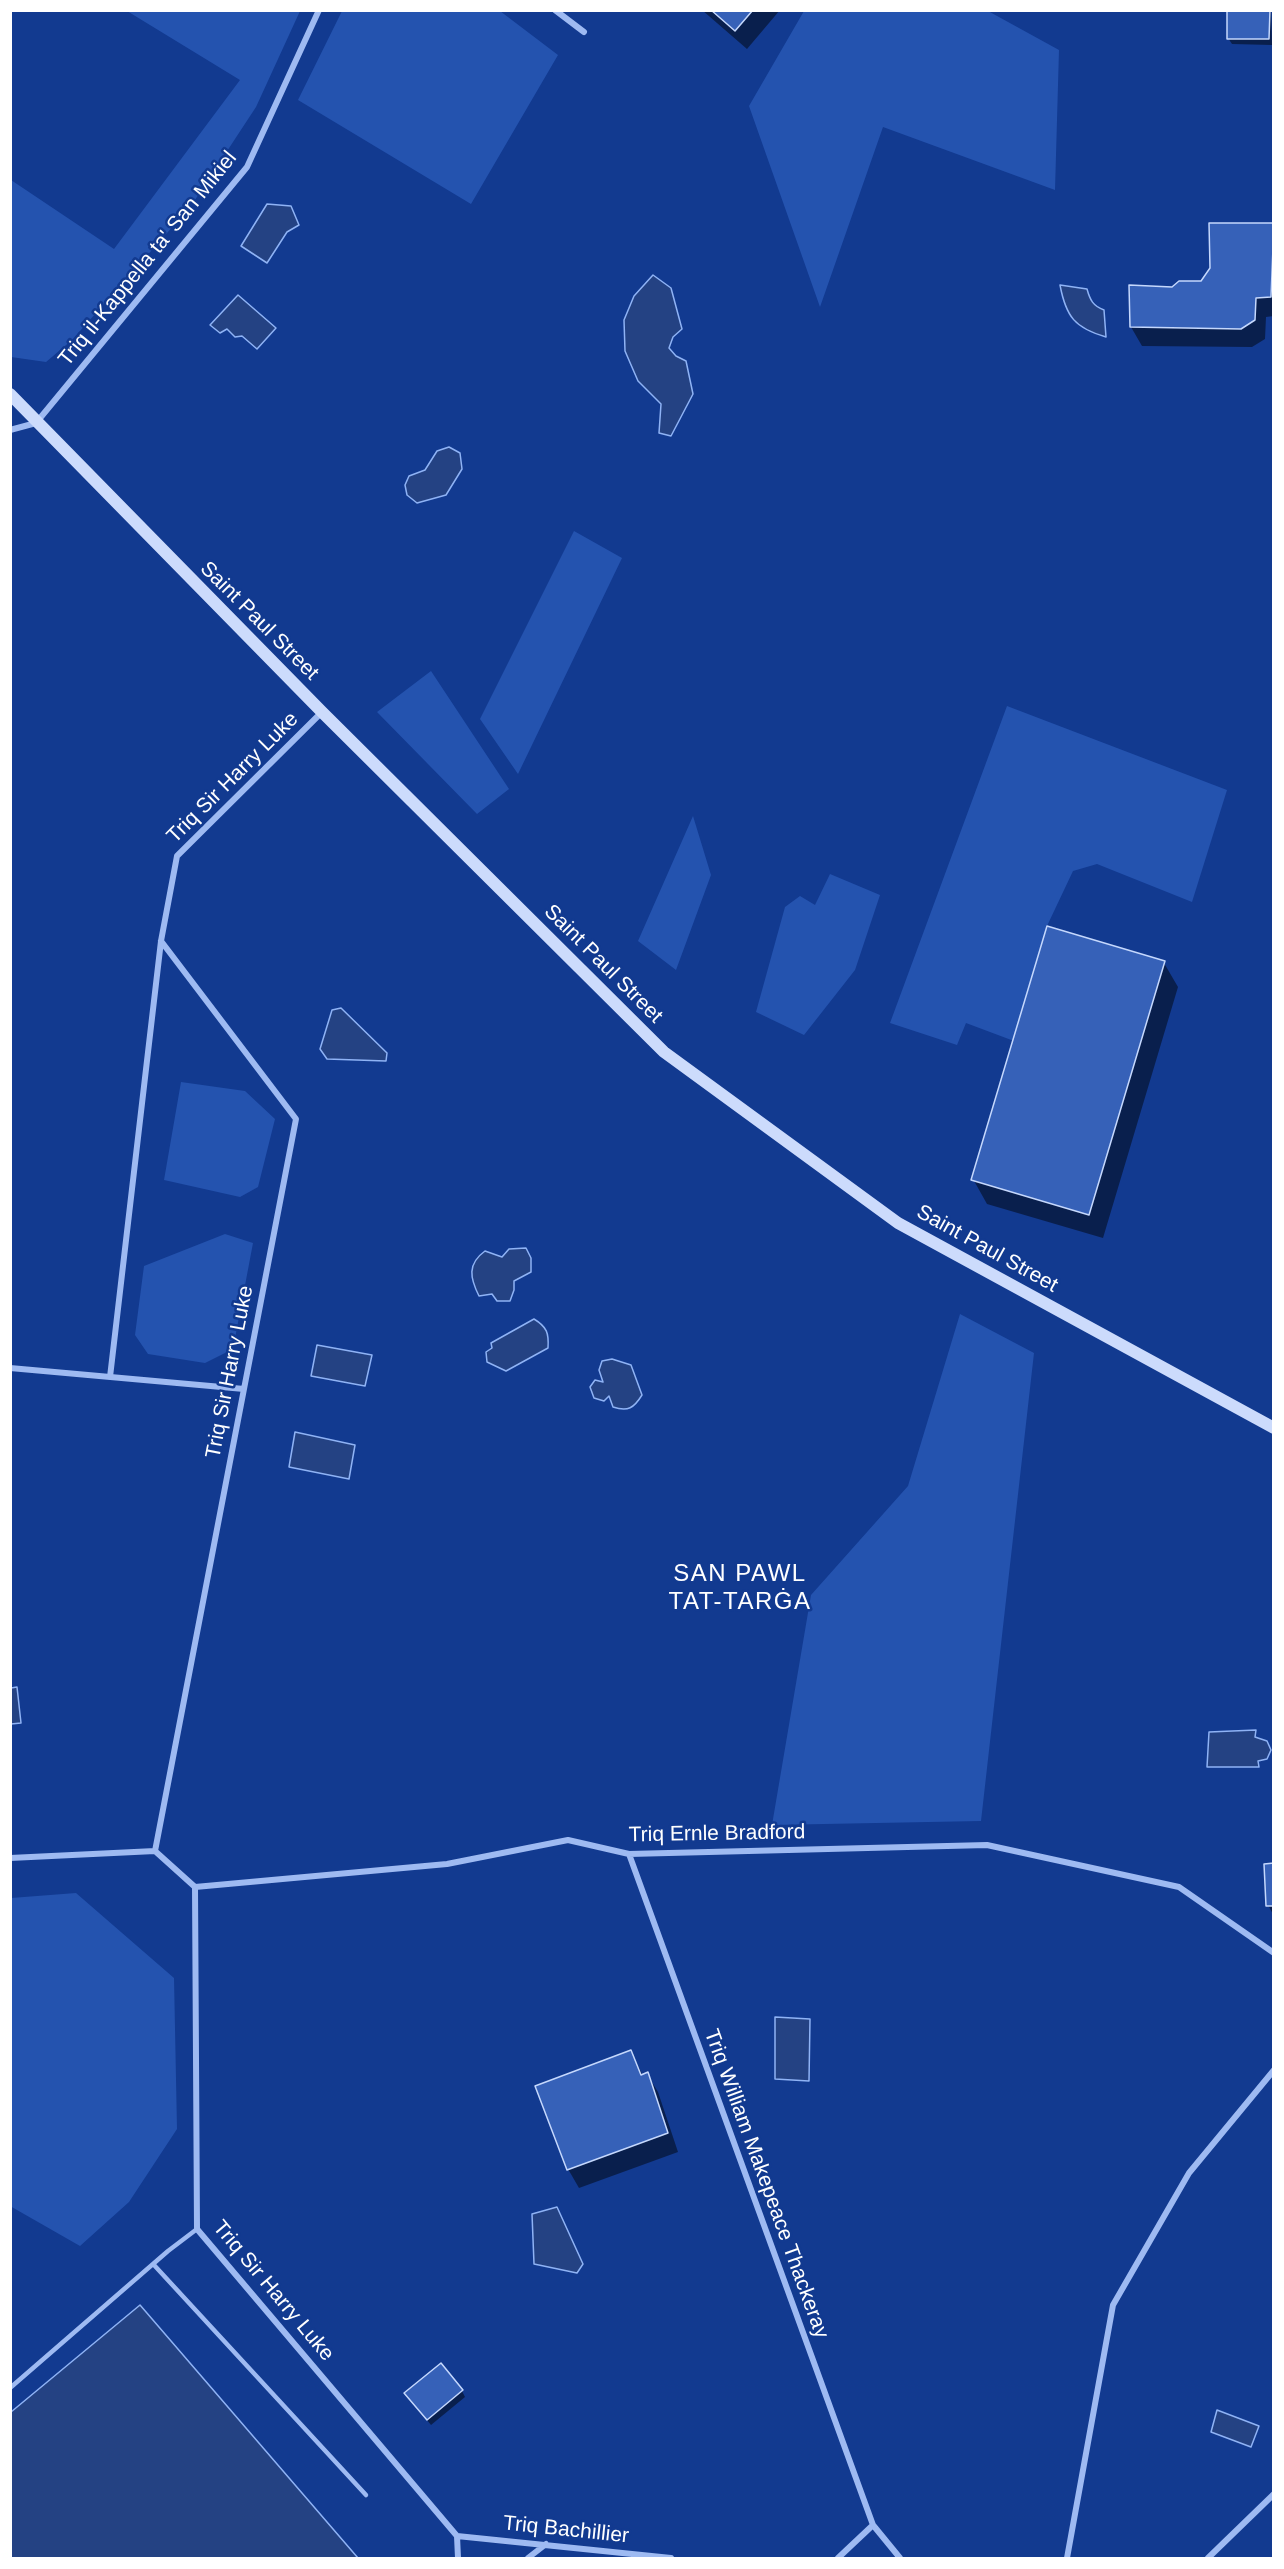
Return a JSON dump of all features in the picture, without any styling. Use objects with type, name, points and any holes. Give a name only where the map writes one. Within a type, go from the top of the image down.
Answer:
[{"type":"main road","name":"Saint Paul Street","points":[[10,394],[322,712],[664,1052],[898,1223],[1274,1428]]},
{"type":"street","name":"Triq il-Kappella ta' San Mikiel","points":[[36,423],[248,167],[319,10]]},
{"type":"street","points":[[555,10],[584,33]]},
{"type":"street","points":[[10,430],[36,423]]},
{"type":"street","name":"Triq Sir Harry Luke","points":[[110,1377],[160,941],[177,856],[322,712]]},
{"type":"street","name":"Triq Sir Harry Luke","points":[[155,1851],[296,1119],[160,941]]},
{"type":"street","points":[[10,1368],[244,1389]]},
{"type":"street","name":"Triq Ernle Bradford","points":[[195,1887],[447,1864],[568,1840],[629,1854],[987,1845],[1179,1887],[1274,1953]]},
{"type":"street","points":[[10,1858],[155,1851],[195,1887]]},
{"type":"street","name":"Triq William Makepeace Thackeray","points":[[629,1854],[873,2525],[900,2559]]},
{"type":"street","name":"Triq Sir Harry Luke","points":[[195,1887],[197,2229],[458,2536]]},
{"type":"street","points":[[1068,2559],[1113,2305],[1189,2173],[1274,2070]]},
{"type":"street","points":[[1208,2559],[1274,2494]]},
{"type":"street","points":[[838,2559],[873,2525]]},
{"type":"street","points":[[458,2536],[458,2559]]},
{"type":"street","name":"Triq Bachillier","points":[[458,2536],[671,2559]]},
{"type":"street","points":[[528,2559],[547,2544]]},
{"type":"lane","points":[[10,2388],[168,2251],[197,2229]]},
{"type":"lane","points":[[154,2265],[366,2495]]},
{"type":"shaded area","points":[[127,11],[300,11],[256,107],[191,206],[72,340],[46,362],[11,357],[11,180],[114,249],[240,80]]},
{"type":"shaded area","points":[[342,11],[500,11],[558,55],[471,204],[298,100]]},
{"type":"shaded area","points":[[804,11],[988,11],[1059,50],[1055,190],[883,127],[820,307],[749,106]]},
{"type":"shaded area","points":[[267,204],[291,206],[299,225],[287,232],[267,263],[241,246]]},
{"type":"shaded area","points":[[653,275],[671,288],[682,329],[673,337],[669,348],[676,356],[686,361],[693,394],[671,436],[659,433],[661,404],[638,381],[625,351],[624,320],[634,296]]},
{"type":"shaded area","points":[[1060,285],[1087,289],[1092,302],[1104,310],[1106,337],[1087,330],[1074,320],[1065,305]]},
{"type":"shaded area","points":[[238,295],[276,328],[257,349],[242,336],[235,337],[227,329],[220,333],[210,325]]},
{"type":"shaded area","points":[[449,447],[460,453],[462,469],[446,495],[417,503],[407,495],[405,485],[409,476],[425,470],[437,451]]},
{"type":"shaded area","points":[[574,531],[622,558],[518,774],[480,719]]},
{"type":"shaded area","points":[[431,671],[509,789],[477,814],[377,712]]},
{"type":"shaded area","points":[[1007,706],[1227,790],[1192,902],[1097,864],[1073,871],[1047,926],[1014,1041],[966,1023],[957,1045],[890,1023]]},
{"type":"shaded area","points":[[693,816],[711,875],[676,970],[638,941]]},
{"type":"shaded area","points":[[830,874],[880,895],[855,970],[804,1035],[756,1012],[785,907],[800,896],[815,905]]},
{"type":"shaded area","points":[[341,1008],[387,1053],[386,1061],[327,1059],[320,1049],[332,1010]]},
{"type":"shaded area","points":[[181,1082],[245,1091],[275,1119],[258,1187],[240,1197],[164,1180]]},
{"type":"shaded area","points":[[225,1234],[253,1243],[233,1349],[205,1363],[148,1354],[135,1335],[144,1266]]},
{"type":"shaded area","points":[[526,1248],[531,1258],[531,1272],[514,1281],[510,1301],[497,1301],[492,1294],[479,1296],[472,1272],[479,1256],[485,1251],[502,1257],[509,1249]]},
{"type":"shaded area","points":[[960,1314],[1034,1353],[981,1821],[772,1825],[811,1595],[908,1486]]},
{"type":"shaded area","points":[[534,1319],[546,1331],[548,1348],[506,1371],[487,1362],[486,1352],[492,1348],[491,1343]]},
{"type":"shaded area","points":[[317,1345],[372,1355],[365,1386],[311,1376]]},
{"type":"shaded area","points":[[612,1359],[631,1365],[642,1395],[627,1409],[613,1407],[609,1396],[604,1401],[594,1398],[590,1387],[595,1380],[603,1382],[599,1370],[602,1361]]},
{"type":"shaded area","points":[[295,1432],[355,1445],[349,1479],[289,1467]]},
{"type":"shaded area","points":[[17,1687],[21,1723],[11,1724],[11,1688]]},
{"type":"shaded area","points":[[1256,1730],[1255,1737],[1267,1741],[1271,1750],[1267,1759],[1258,1761],[1259,1767],[1207,1767],[1209,1732]]},
{"type":"shaded area","points":[[76,1893],[174,1978],[177,2129],[129,2202],[80,2246],[10,2206],[11,1898]]},
{"type":"shaded area","points":[[775,2017],[810,2019],[809,2081],[775,2079]]},
{"type":"shaded area","points":[[557,2207],[583,2264],[577,2273],[534,2264],[532,2214]]},
{"type":"shaded area","points":[[140,2305],[358,2558],[11,2558],[11,2412]]},
{"type":"shaded area","points":[[1217,2410],[1259,2426],[1251,2447],[1211,2432]]},
{"type":"building","points":[[711,10],[753,10],[735,31]]},
{"type":"building","points":[[1227,10],[1270,10],[1269,39],[1227,39]]},
{"type":"building","points":[[1209,223],[1274,223],[1271,297],[1256,298],[1255,320],[1241,329],[1130,327],[1129,285],[1172,287],[1179,281],[1201,281],[1210,268]]},
{"type":"building","points":[[1047,926],[1165,961],[1089,1215],[971,1180]]},
{"type":"building","points":[[1274,1863],[1274,1906],[1266,1906],[1264,1864]]},
{"type":"building","points":[[631,2050],[641,2075],[648,2072],[668,2133],[567,2170],[535,2086]]},
{"type":"building","points":[[441,2363],[463,2390],[427,2420],[404,2393]]},
{"type":"district","name":"SAN PAWL TAT-TARĠA","points":[[740,1588]]}]
